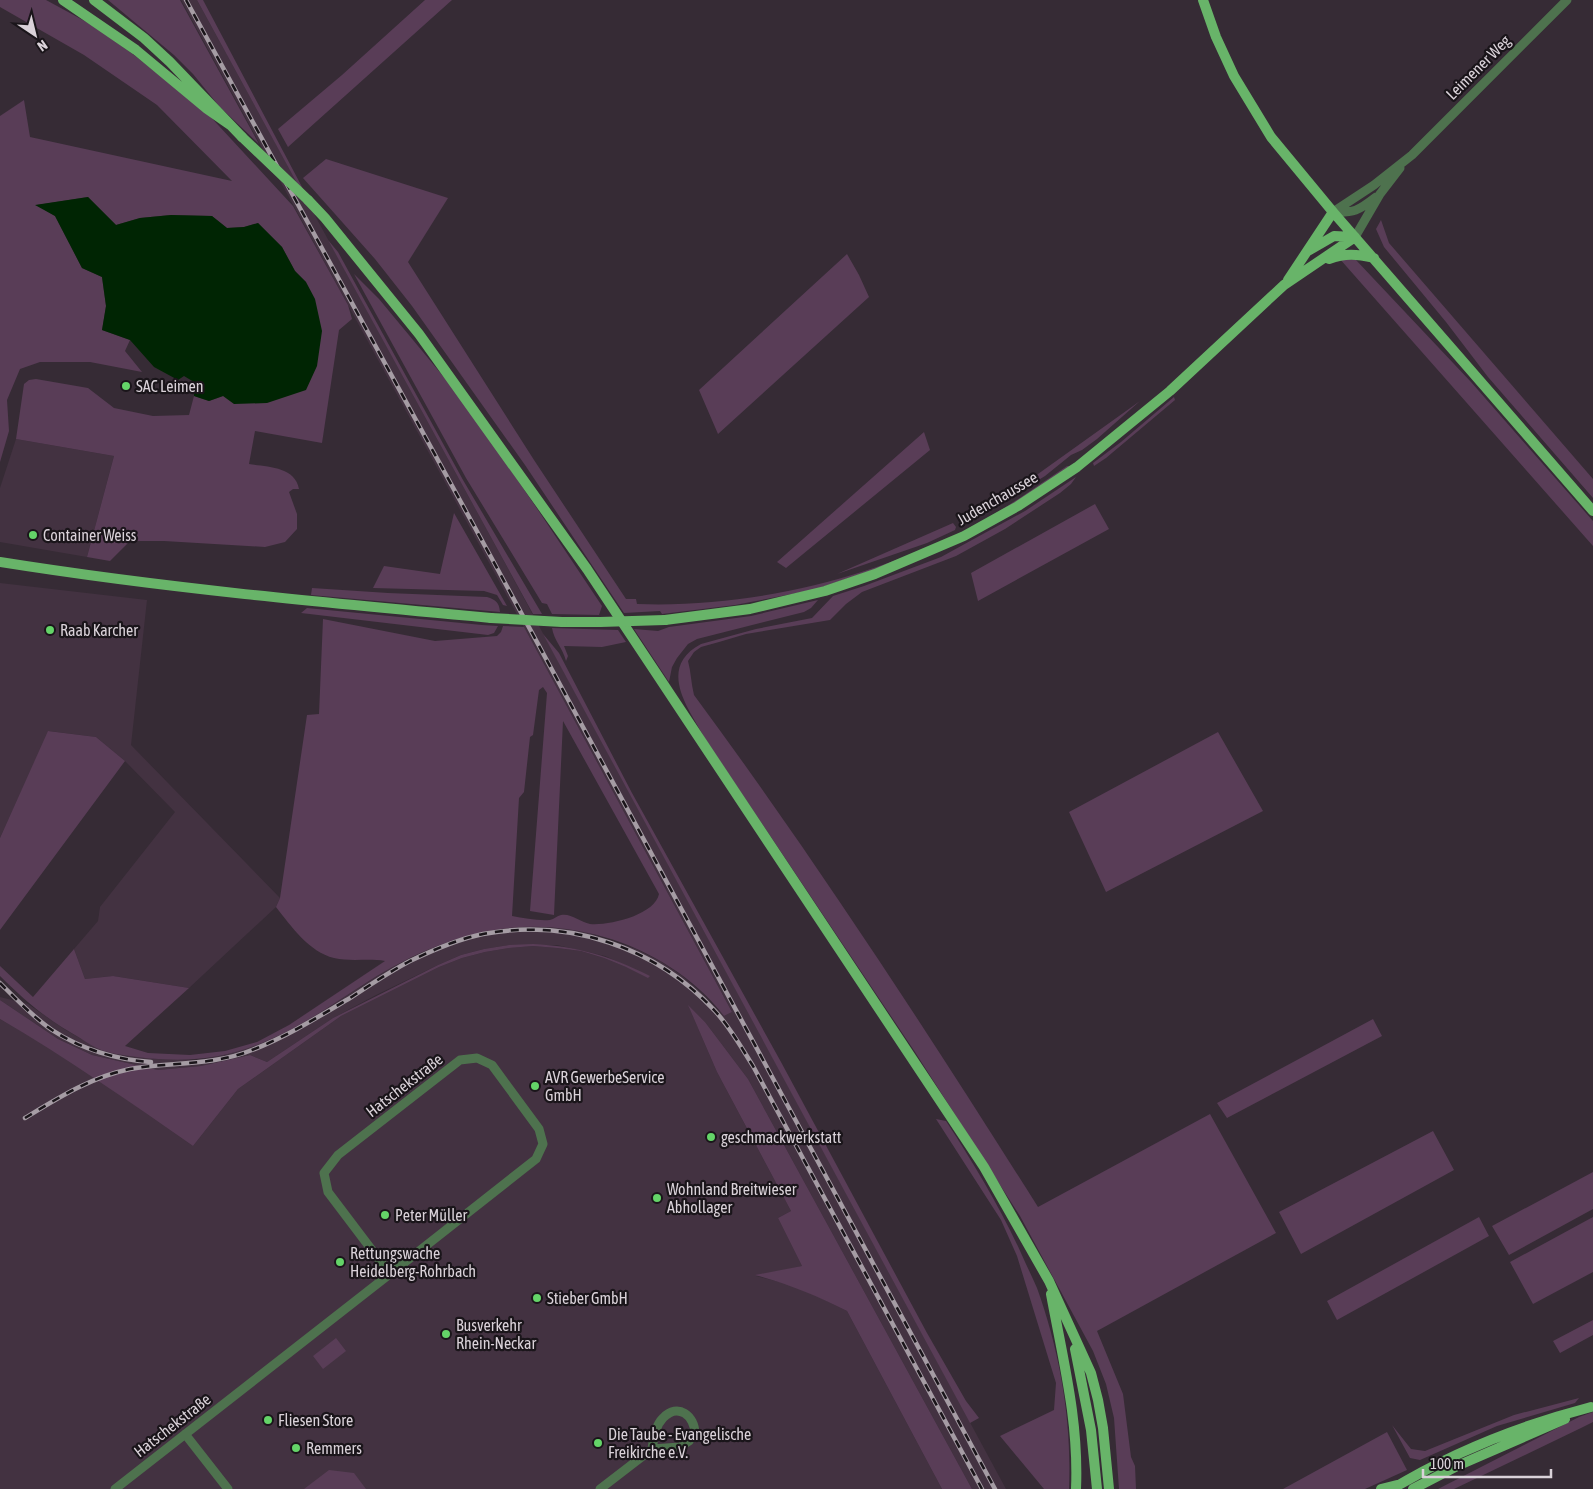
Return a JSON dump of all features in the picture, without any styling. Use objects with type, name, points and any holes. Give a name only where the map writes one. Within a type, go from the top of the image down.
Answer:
[{"type":"main road","points":[[63,0],[136,50],[207,109],[230,124]]},
{"type":"main road","points":[[94,0],[170,62],[197,87],[230,124],[325,218],[419,334],[587,569],[686,721],[984,1167],[1048,1280],[1091,1372],[1103,1428],[1109,1489]]},
{"type":"main road","points":[[103,0],[108,10]]},
{"type":"main road","points":[[1203,0],[1216,37],[1234,76],[1271,136],[1333,212],[1593,511]]},
{"type":"main road","name":"Judenchaussee","points":[[1284,285],[1333,212]]},
{"type":"main road","points":[[1306,252],[1334,236],[1355,237]]},
{"type":"main road","name":"Judenchaussee","points":[[0,562],[76,574],[275,598],[491,618],[562,622],[664,620],[750,608],[824,591],[875,574],[964,536],[1018,506],[1077,467],[1170,391],[1284,285],[1355,237]]},
{"type":"main road","points":[[1315,264],[1341,254],[1357,254],[1374,258]]},
{"type":"main road","points":[[1048,1280],[1067,1372],[1073,1413],[1076,1489]]},
{"type":"main road","points":[[1072,1333],[1087,1403],[1097,1489]]},
{"type":"main road","points":[[1381,1489],[1422,1484],[1457,1466],[1592,1406]]},
{"type":"main road","points":[[1422,1484],[1463,1452],[1543,1420],[1592,1406]]},
{"type":"street","name":"Leimener Weg","points":[[1355,237],[1380,194],[1412,155],[1566,0]]},
{"type":"street","name":"Leimener Weg","points":[[1333,212],[1374,185],[1412,155]]},
{"type":"street","points":[[1333,212],[1350,213],[1366,205],[1380,194]]},
{"type":"street","name":"Hatschekstraße","points":[[115,1489],[390,1274],[536,1159],[543,1144],[539,1129],[492,1065],[477,1058],[460,1060],[338,1155],[324,1172],[328,1192],[390,1274]]},
{"type":"street","points":[[600,1489],[652,1449],[680,1447],[688,1441],[695,1434],[695,1425],[690,1417],[685,1413],[675,1412],[664,1416],[657,1429],[652,1449]]},
{"type":"street","points":[[185,1434],[228,1489]]},
{"type":"shaded area","points":[[0,0],[46,0],[92,25],[134,55],[207,113],[293,206],[348,305],[352,319],[339,330],[322,443],[255,431],[249,464],[271,467],[286,472],[296,481],[299,489],[293,489],[289,492],[297,514],[297,529],[285,542],[265,547],[164,541],[130,541],[110,561],[87,557],[114,456],[16,439],[24,384],[29,380],[36,379],[88,388],[114,408],[153,416],[189,415],[194,396],[209,401],[223,396],[306,282],[295,271],[282,247],[258,223],[244,227],[227,228],[212,216],[171,215],[140,218],[116,225],[88,197],[37,205],[55,216],[82,268],[102,277],[106,306],[102,330],[130,340],[125,351],[142,372],[90,362],[40,362],[20,369],[7,400],[9,431],[0,462],[0,116],[24,100],[30,137],[232,181],[157,105],[84,55],[0,7]]},
{"type":"shaded area","points":[[108,0],[180,0],[259,144],[219,106],[193,74],[174,55]]},
{"type":"shaded area","points":[[181,0],[197,0],[499,552],[1006,1489],[972,1489],[748,1079],[705,1022],[689,1007],[717,1072],[791,1211],[778,1218],[802,1266],[756,1276],[788,1284],[847,1311],[942,1489],[0,1489],[0,1019],[44,1044],[99,1080],[193,1146],[238,1089],[341,1016],[439,967],[462,958],[509,948],[533,946],[557,948],[581,951],[604,958],[649,976],[605,956],[557,945],[509,945],[484,949],[461,955],[376,995],[333,1018],[267,1062],[250,1055],[201,1066],[158,1070],[92,1055],[58,1039],[0,1000],[0,997],[28,1004],[64,1029],[101,1050],[158,1059],[197,1060],[228,1054],[273,1038],[312,1017],[387,970],[456,938],[481,931],[534,926],[586,932],[636,949],[660,961],[681,975],[724,1016],[732,1012]]},
{"type":"shaded area","points":[[197,0],[203,0],[310,202],[304,196]]},
{"type":"shaded area","points":[[425,0],[452,0],[288,147],[278,129],[342,75]]},
{"type":"shaded area","points":[[326,159],[448,198],[408,262],[534,460],[626,599],[636,599],[637,604],[679,604],[763,596],[846,577],[886,564],[964,531],[1004,508],[1067,466],[1072,466],[979,526],[912,557],[813,590],[735,605],[662,614],[660,611],[624,613],[525,465],[412,306],[375,259],[303,178]]},
{"type":"shaded area","points":[[88,197],[116,225],[140,218],[171,215],[212,216],[227,228],[244,227],[258,223],[282,247],[295,271],[306,282],[315,299],[322,331],[317,366],[306,390],[267,403],[234,404],[223,396],[209,401],[194,396],[194,382],[184,376],[178,380],[154,367],[130,340],[102,330],[106,306],[102,277],[82,268],[55,216],[35,205]]},
{"type":"shaded area","points":[[1381,220],[1389,243],[1593,479],[1593,498],[1488,377],[1446,322],[1384,247],[1376,229]]},
{"type":"shaded area","points":[[328,240],[338,252],[463,480],[542,614],[533,614]]},
{"type":"shaded area","points":[[847,254],[869,297],[718,434],[699,390]]},
{"type":"shaded area","points":[[1339,258],[1356,260],[1471,382],[1593,521],[1593,546]]},
{"type":"shaded area","points":[[354,274],[379,299],[462,399],[602,606],[599,615],[552,614],[547,604],[542,603],[466,478]]},
{"type":"shaded area","points":[[1174,397],[1175,400],[1094,466],[1093,463]]},
{"type":"shaded area","points":[[1140,401],[1097,439],[1082,450],[1071,455],[1045,476],[978,517],[964,522],[1024,484]]},
{"type":"shaded area","points":[[924,432],[930,450],[786,568],[777,562]]},
{"type":"shaded area","points":[[16,439],[114,456],[87,557],[0,542],[0,488]]},
{"type":"shaded area","points":[[1076,477],[1060,493],[1005,529],[956,556],[862,592],[846,604],[830,620],[746,634],[701,647],[694,652],[688,661],[694,695],[784,820],[870,948],[1038,1207],[1210,1114],[1276,1233],[1097,1331],[1123,1394],[1131,1457],[1135,1466],[1136,1489],[1119,1489],[1114,1418],[1106,1384],[1093,1351],[1020,1216],[915,1052],[706,740],[685,702],[678,677],[680,665],[688,654],[701,644],[756,629],[812,618],[833,596],[941,557],[1025,511]]},
{"type":"shaded area","points":[[1095,504],[1109,529],[978,601],[971,573]]},
{"type":"shaded area","points":[[454,513],[507,606],[503,605],[497,595],[484,591],[373,588],[384,566],[440,574]]},
{"type":"shaded area","points":[[953,523],[956,527],[955,530],[927,543],[837,574]]},
{"type":"shaded area","points":[[0,583],[147,600],[131,745],[280,898],[276,907],[189,988],[113,976],[85,979],[74,949],[98,921],[100,907],[175,812],[125,761],[96,737],[49,731],[0,838]]},
{"type":"shaded area","points":[[312,588],[487,597],[496,602],[500,612],[311,595]]},
{"type":"shaded area","points":[[818,600],[811,608],[804,612],[697,639],[688,644],[677,658],[672,667],[669,682],[634,629],[658,631],[669,627],[751,616]]},
{"type":"shaded area","points":[[307,608],[498,626],[494,633],[488,635],[301,613]]},
{"type":"shaded area","points":[[323,619],[435,641],[497,636],[503,626],[524,627],[732,1012],[724,1016],[699,989],[685,978],[638,949],[604,937],[572,930],[541,927],[511,928],[482,932],[424,951],[369,981],[284,1033],[238,1052],[205,1058],[155,1059],[101,1050],[47,1017],[0,976],[0,966],[33,997],[74,949],[85,979],[113,976],[189,988],[125,1046],[148,1053],[190,1055],[225,1051],[257,1042],[289,1025],[385,961],[340,959],[325,955],[301,937],[276,907],[280,898],[307,715],[319,714]],"holes":[[[543,687],[547,693],[530,911],[554,915],[563,721],[659,894],[656,901],[649,908],[630,918],[608,923],[590,924],[565,915],[560,915],[550,920],[512,916],[519,798],[524,792],[530,737],[533,735],[539,690]]]},
{"type":"shaded area","points":[[552,628],[618,630],[626,642],[602,647],[564,646],[568,656],[566,661]]},
{"type":"shaded area","points":[[543,634],[559,653],[632,793],[781,1062],[927,1333],[966,1401],[979,1418],[970,1423]]},
{"type":"shaded area","points":[[48,731],[96,737],[125,761],[0,930],[0,838]]},
{"type":"shaded area","points":[[1218,732],[1263,811],[1106,892],[1069,812]]},
{"type":"shaded area","points":[[533,944],[564,947],[593,953],[650,976],[648,978],[604,958],[581,951],[557,948],[533,946],[509,948],[462,958],[439,967],[341,1016],[238,1089],[193,1146],[74,1065],[0,1019],[0,1000],[58,1039],[92,1055],[158,1070],[201,1066],[250,1055],[267,1062],[333,1018],[438,965],[461,955],[484,949]]},
{"type":"shaded area","points":[[688,1005],[705,1022],[748,1079],[972,1489],[942,1489],[847,1311],[802,1290],[755,1275],[802,1266],[778,1218],[791,1211],[717,1072]]},
{"type":"shaded area","points":[[1373,1019],[1382,1036],[1227,1118],[1217,1103]]},
{"type":"shaded area","points":[[936,1119],[946,1121],[976,1170],[1004,1219],[1037,1288],[1052,1337],[1063,1387],[1068,1438],[1069,1489],[1044,1489],[1000,1436],[1054,1410],[1056,1383],[1017,1256],[1001,1220]]},
{"type":"shaded area","points":[[1433,1131],[1454,1170],[1301,1254],[1279,1212]]},
{"type":"shaded area","points":[[1593,1172],[1593,1209],[1509,1255],[1492,1226]]},
{"type":"shaded area","points":[[1479,1217],[1489,1236],[1337,1320],[1327,1301]]},
{"type":"shaded area","points":[[1593,1217],[1593,1272],[1533,1304],[1510,1262]]},
{"type":"shaded area","points":[[1593,1320],[1593,1335],[1560,1353],[1553,1341]]},
{"type":"shaded area","points":[[336,1338],[346,1351],[323,1369],[313,1356]]},
{"type":"shaded area","points":[[1579,1398],[1575,1403],[1497,1426],[1420,1460],[1410,1458],[1392,1425],[1411,1449],[1425,1451],[1514,1415]]},
{"type":"shaded area","points":[[1593,1412],[1593,1422],[1581,1428],[1454,1489],[1438,1489],[1579,1417]]},
{"type":"shaded area","points":[[1387,1432],[1407,1470],[1365,1489],[1283,1489]]},
{"type":"shaded area","points":[[329,1470],[354,1473],[366,1489],[304,1489]]},
{"type":"railway","points":[[186,0],[491,557],[995,1489]]},
{"type":"railway","points":[[25,1118],[75,1089],[102,1077],[130,1069],[222,1059],[252,1050],[302,1026],[410,961],[464,939],[483,934],[515,930],[547,930],[579,934],[609,942],[638,954],[666,970],[692,989],[715,1011],[730,1030],[753,1066],[982,1489]]},
{"type":"railway","points":[[0,983],[25,1008],[63,1037],[87,1048],[112,1056],[151,1062]]},
{"type":"place","name":"SAC Leimen","points":[[126,386]]},
{"type":"place","name":"Container Weiss","points":[[33,535]]},
{"type":"place","name":"Raab Karcher","points":[[50,630]]},
{"type":"place","name":"AVR GewerbeService GmbH","points":[[535,1086]]},
{"type":"place","name":"geschmackwerkstatt","points":[[711,1137]]},
{"type":"place","name":"Wohnland Breitwieser Abhollager","points":[[657,1198]]},
{"type":"place","name":"Peter Müller","points":[[385,1215]]},
{"type":"place","name":"Rettungswache Heidelberg-Rohrbach","points":[[340,1262]]},
{"type":"place","name":"Stieber GmbH","points":[[537,1298]]},
{"type":"place","name":"Busverkehr Rhein-Neckar","points":[[446,1334]]},
{"type":"place","name":"Fliesen Store","points":[[268,1420]]},
{"type":"place","name":"Die Taube - Evangelische Freikirche e.V.","points":[[598,1443]]},
{"type":"place","name":"Remmers","points":[[296,1448]]}]
